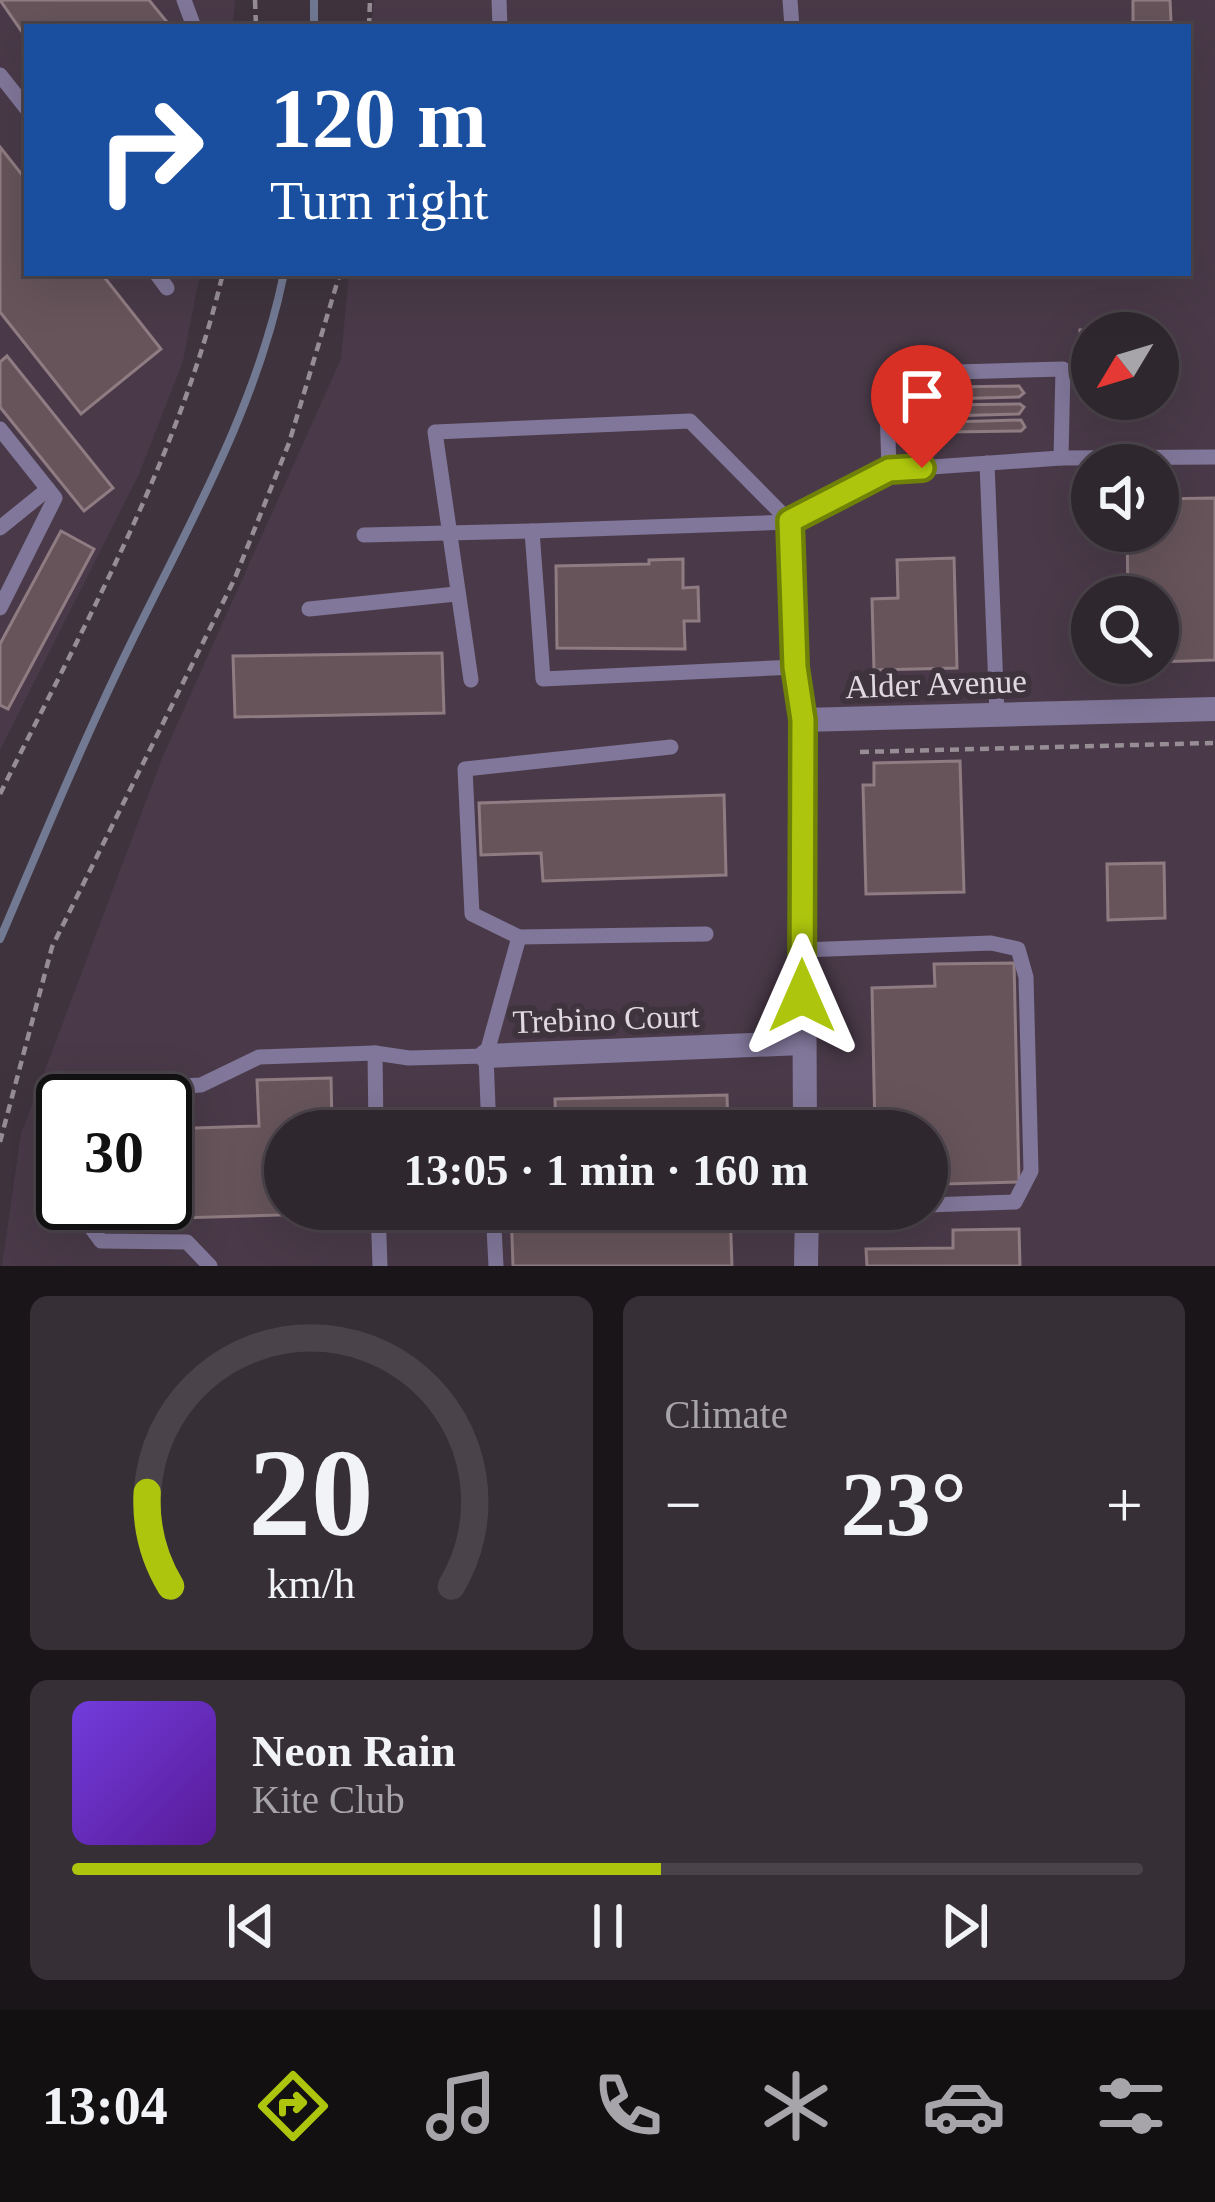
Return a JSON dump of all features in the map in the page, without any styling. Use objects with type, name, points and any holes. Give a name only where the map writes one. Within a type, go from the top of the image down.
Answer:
[{"type":"street","points":[[790,521],[795,667],[803,720],[804,1110]]},
{"type":"street","name":"Alder Avenue","points":[[803,720],[1215,709]]},
{"type":"street","name":"Trebino Court","points":[[486,1056],[802,1043]]},
{"type":"street","points":[[806,1266],[807,1230]]},
{"type":"lane","points":[[0,75],[24,105]]},
{"type":"lane","points":[[158,276],[167,288]]},
{"type":"lane","points":[[889,470],[886,374],[1063,369],[1061,458]]},
{"type":"lane","points":[[470,680],[435,432],[690,421],[790,521]]},
{"type":"lane","points":[[0,608],[55,498],[1,433]]},
{"type":"lane","points":[[364,535],[790,521],[889,470],[1061,458],[1215,457]]},
{"type":"lane","points":[[987,464],[997,714]]},
{"type":"lane","points":[[0,528],[48,489]]},
{"type":"lane","points":[[532,531],[543,679],[795,667]]},
{"type":"lane","points":[[309,609],[456,594]]},
{"type":"lane","points":[[671,747],[465,769],[472,914],[519,937],[706,934]]},
{"type":"lane","points":[[488,1110],[486,1056],[519,937]]},
{"type":"lane","points":[[802,950],[991,943],[1018,949],[1026,976],[1031,1171],[1016,1202],[948,1204]]},
{"type":"lane","points":[[375,1053],[376,1110]]},
{"type":"lane","points":[[192,1085],[260,1057],[486,1056]]},
{"type":"lane","points":[[93,1230],[101,1240],[187,1242],[210,1266]]},
{"type":"lane","points":[[379,1230],[380,1266]]},
{"type":"lane","points":[[494,1230],[496,1266]]},
{"type":"path","points":[[0,794],[131,530],[177,422],[222,276]]},
{"type":"path","points":[[0,1142],[52,947],[235,578],[289,443],[339,276]]},
{"type":"path","points":[[860,752],[1213,743]]},
{"type":"shaded area","points":[[0,0],[235,0],[233,24],[24,24],[24,276],[199,276],[183,361],[139,474],[0,750]]},
{"type":"shaded area","points":[[374,0],[1215,0],[1215,1266],[2,1266],[21,1134],[36,1094],[36,1230],[192,1230],[192,1074],[44,1074],[163,756],[341,359],[349,276],[1191,276],[1191,24],[371,24]]},
{"type":"building","points":[[0,0],[149,0],[169,24],[24,24],[24,35]]},
{"type":"building","points":[[1133,0],[1170,0],[1171,22],[1133,22]]},
{"type":"building","points":[[0,147],[24,177],[24,276],[103,276],[161,349],[81,414],[0,312]]},
{"type":"building","points":[[7,356],[113,488],[84,511],[0,407],[0,362]]},
{"type":"building","points":[[1019,386],[1024,393],[1019,397],[946,399],[941,393],[947,387]]},
{"type":"building","points":[[914,405],[937,405],[938,433],[915,433]]},
{"type":"building","points":[[947,405],[1024,407],[1019,414],[947,416],[941,410]]},
{"type":"building","points":[[1021,420],[1025,427],[1021,431],[948,432],[943,427],[949,422]]},
{"type":"building","points":[[1215,498],[1215,660],[1179,661],[1179,576],[1128,576],[1127,552],[1179,552],[1179,499]]},
{"type":"building","points":[[61,531],[94,549],[8,709],[0,705],[0,644]]},
{"type":"building","points":[[954,558],[957,668],[874,670],[872,599],[898,598],[897,560]]},
{"type":"building","points":[[683,559],[683,588],[698,587],[699,621],[684,621],[685,649],[557,648],[556,566]]},
{"type":"building","points":[[442,653],[444,713],[235,717],[233,656]]},
{"type":"building","points":[[960,761],[964,892],[866,894],[863,785],[874,785],[874,763]]},
{"type":"building","points":[[724,795],[726,875],[543,881],[541,853],[481,855],[479,803]]},
{"type":"building","points":[[1164,863],[1165,918],[1108,920],[1107,864]]},
{"type":"building","points":[[1014,963],[1019,1182],[948,1184],[948,1110],[875,1110],[872,988],[935,986],[934,964]]},
{"type":"building","points":[[331,1078],[332,1110],[264,1110],[264,1215],[192,1218],[192,1128],[259,1126],[257,1080]]},
{"type":"building","points":[[727,1095],[727,1110],[555,1110],[555,1099]]},
{"type":"building","points":[[1019,1229],[1020,1266],[867,1266],[866,1249],[953,1248],[953,1230]]},
{"type":"building","points":[[512,1230],[731,1230],[732,1266],[513,1266]]},
{"type":"waterway","points":[[314,0],[314,24]]},
{"type":"waterway","points":[[0,939],[96,718],[239,418],[283,276]]},
{"type":"route","points":[[802,996],[803,720],[795,667],[790,521],[889,470],[922,468]]}]
